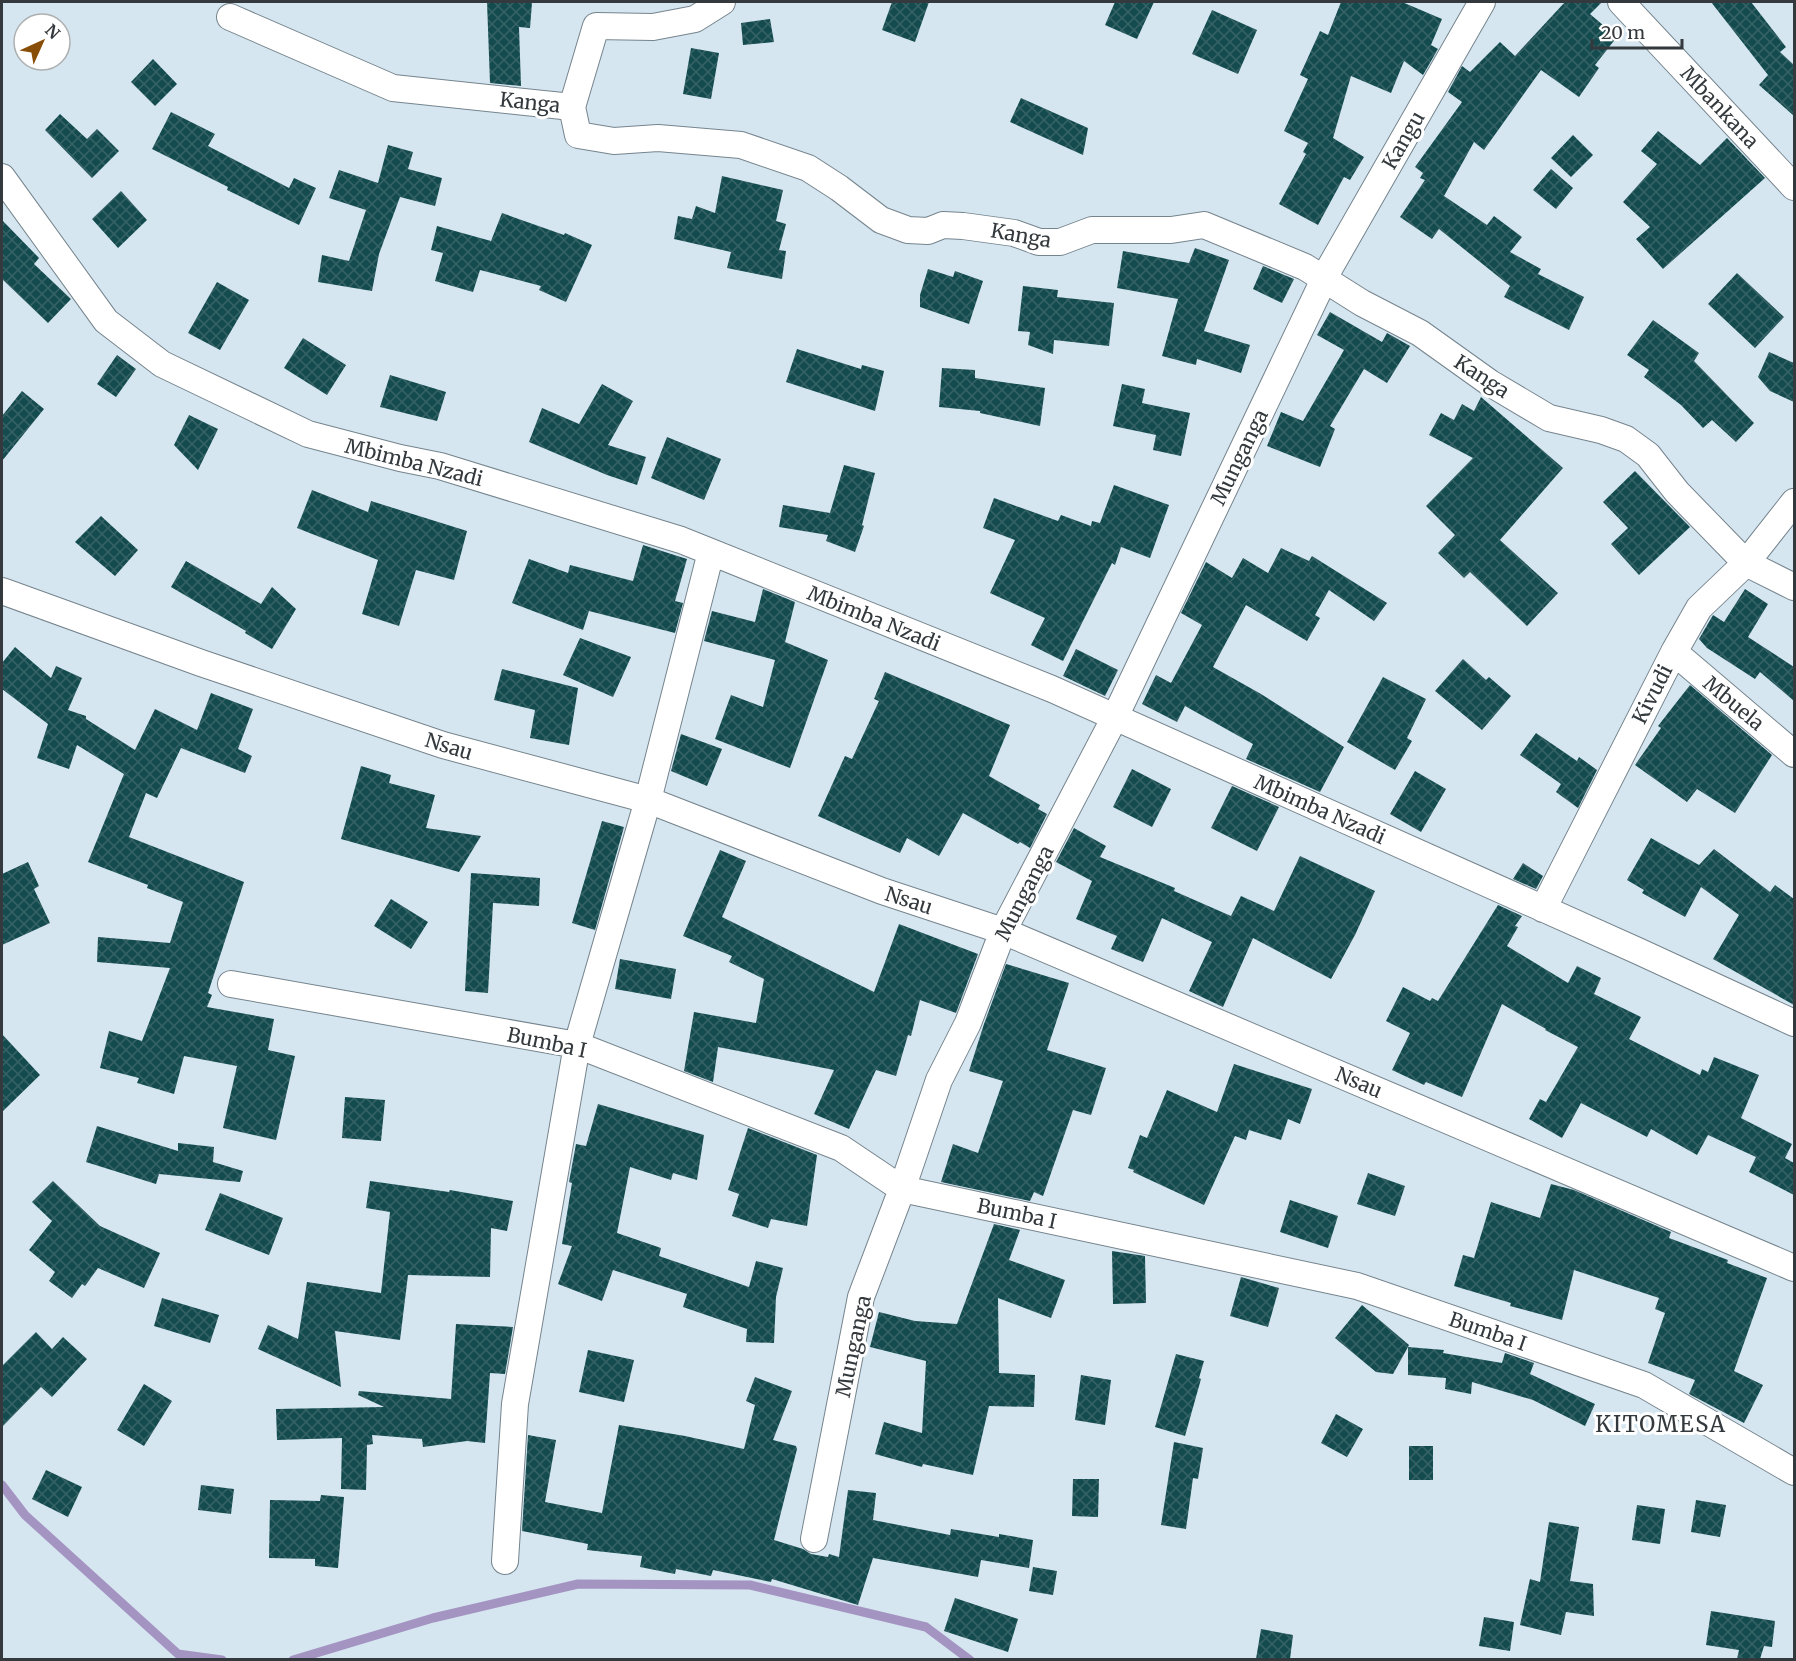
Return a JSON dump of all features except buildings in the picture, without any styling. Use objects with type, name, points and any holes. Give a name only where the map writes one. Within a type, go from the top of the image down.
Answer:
[{"type":"street","points":[[572,107],[596,26],[653,27],[695,19],[722,2]]},
{"type":"street","name":"Kangu","points":[[1324,279],[1482,2]]},
{"type":"street","name":"Mbankana","points":[[1621,2],[1794,187]]},
{"type":"street","name":"Kanga","points":[[231,17],[393,88],[572,107],[578,135],[614,141],[658,138],[741,145],[808,168],[881,220],[908,230],[928,231],[943,225],[963,226],[1014,233],[1039,242],[1060,242],[1092,230],[1171,230],[1204,225],[1305,267],[1362,303],[1420,333],[1490,383],[1549,418],[1601,430],[1626,439],[1648,455],[1677,492],[1746,563],[1794,587]]},
{"type":"street","name":"Mbimba Nzadi","points":[[2,177],[106,321],[162,364],[308,434],[440,466],[681,540],[1115,717],[1794,1023]]},
{"type":"street","name":"Munganga","points":[[814,1539],[861,1297],[902,1189],[939,1080],[968,1023],[1003,931],[1115,717],[1324,279]]},
{"type":"street","name":"Kivudi","points":[[1543,909],[1674,652],[1699,608],[1746,563],[1794,502]]},
{"type":"street","points":[[505,1561],[515,1404],[577,1045],[648,800],[711,552]]},
{"type":"street","name":"Nsau","points":[[2,591],[201,663],[443,745],[648,800],[882,891],[1003,931],[1794,1268]]},
{"type":"street","name":"Mbuela","points":[[1674,652],[1794,754]]},
{"type":"street","name":"Bumba I","points":[[231,984],[577,1045],[841,1148],[902,1189],[1357,1286],[1644,1385],[1794,1472]]},
{"type":"waterway","points":[[2,1485],[25,1515],[178,1654],[222,1660]]},
{"type":"waterway","points":[[293,1660],[433,1618],[578,1584],[750,1585],[926,1627],[970,1660]]},
{"type":"district","name":"KITOMESA","points":[[1661,1424]]}]
